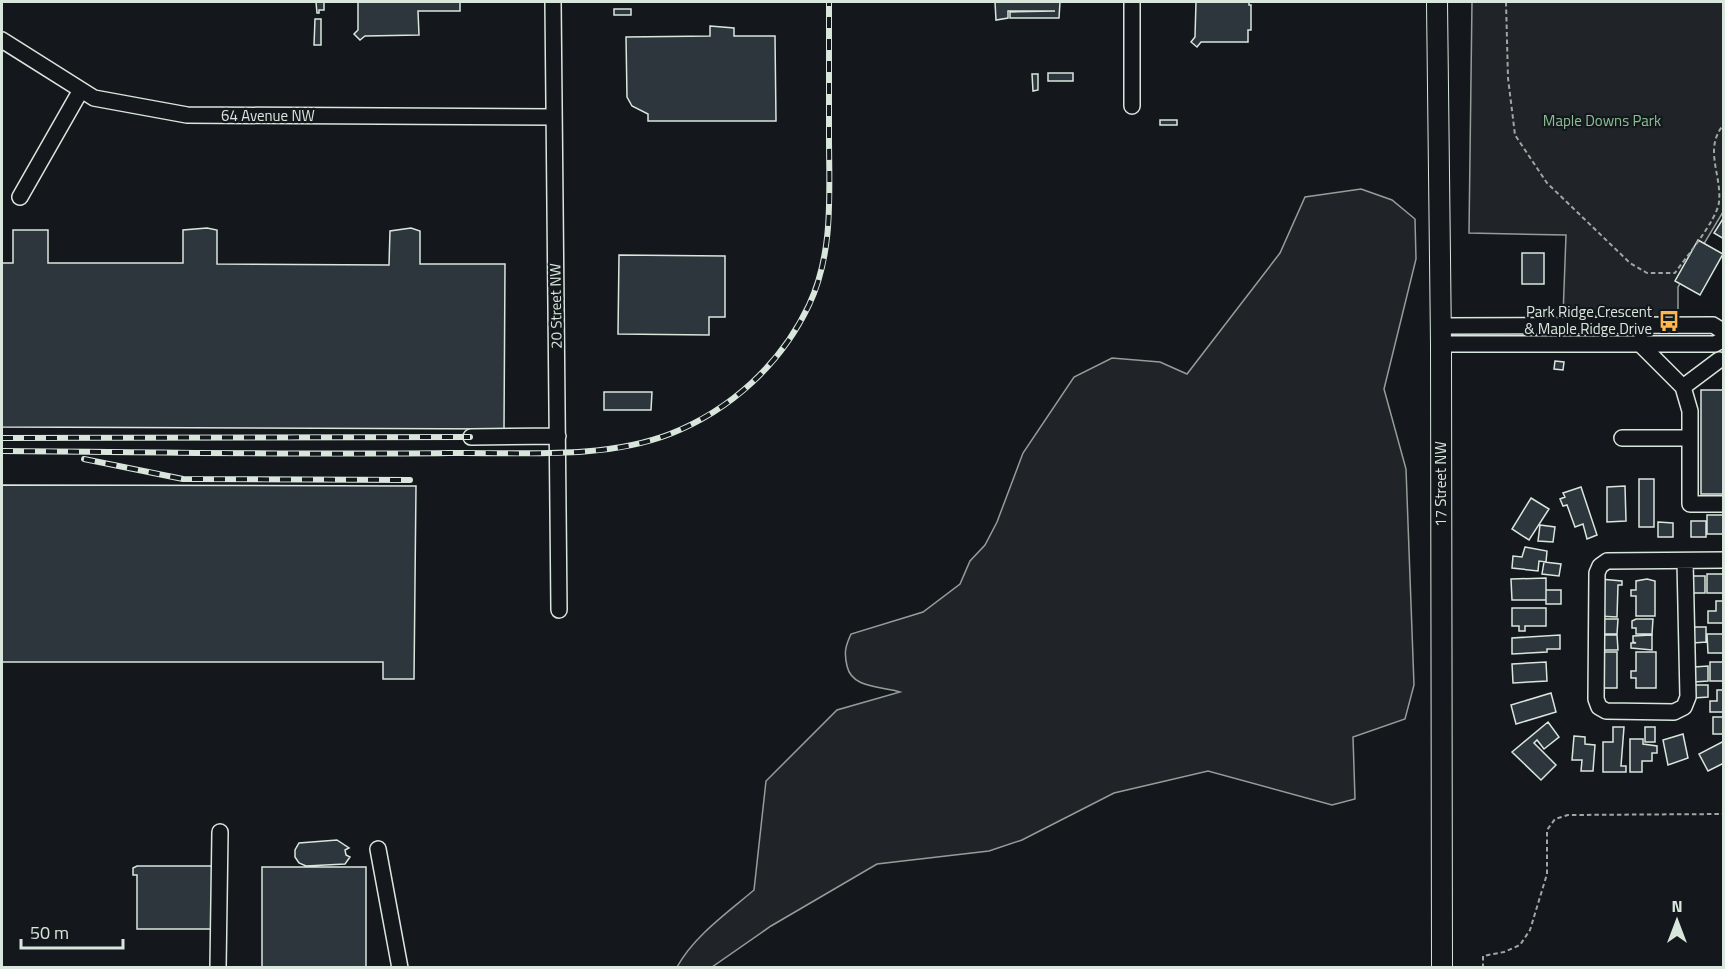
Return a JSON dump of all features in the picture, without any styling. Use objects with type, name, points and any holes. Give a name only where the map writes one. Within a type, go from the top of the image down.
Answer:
[{"type":"main road","name":"17 Street NW","points":[[1437,2],[1441,335],[1442,968]]},
{"type":"street","name":"20 Street NW","points":[[553,2],[559,610]]},
{"type":"street","points":[[1132,2],[1132,106]]},
{"type":"street","name":"64 Avenue NW","points":[[2,40],[94,98],[187,115],[553,117]]},
{"type":"street","points":[[20,197],[81,90]]},
{"type":"street","points":[[1639,325],[1642,346],[1683,387],[1690,411],[1690,504],[1724,504]]},
{"type":"street","points":[[1441,335],[1639,325],[1713,325],[1720,338],[1721,361],[1683,387]]},
{"type":"street","points":[[1441,335],[1642,346],[1720,338]]},
{"type":"street","points":[[471,437],[558,436]]},
{"type":"street","points":[[1622,438],[1690,438]]},
{"type":"street","points":[[1685,561],[1688,697],[1684,707],[1674,712],[1606,711],[1599,707],[1596,699],[1597,573],[1600,566],[1606,561],[1724,560]]},
{"type":"street","points":[[218,968],[220,832]]},
{"type":"street","points":[[378,849],[400,968]]},
{"type":"path","points":[[1506,2],[1508,78],[1515,135],[1547,183],[1630,263],[1647,273],[1675,273],[1715,213],[1719,201],[1713,147],[1724,124]]},
{"type":"path","points":[[1484,968],[1483,956],[1504,952],[1520,945],[1530,930],[1547,874],[1547,830],[1555,819],[1568,815],[1724,814]]},
{"type":"green space","name":"Maple Downs Park","points":[[1472,2],[1723,2],[1723,212],[1678,287],[1678,317],[1563,316],[1566,235],[1469,233]]},
{"type":"green space","points":[[1361,189],[1392,200],[1415,219],[1416,259],[1384,389],[1406,469],[1414,685],[1405,719],[1353,737],[1355,799],[1332,805],[1208,771],[1114,793],[1022,840],[989,851],[877,864],[771,926],[712,967],[677,967],[702,935],[754,890],[766,781],[837,710],[900,692],[861,683],[855,679],[847,666],[845,654],[851,634],[923,612],[960,584],[970,561],[985,545],[997,522],[1023,453],[1074,377],[1112,358],[1160,362],[1187,374],[1280,253],[1305,197]]},
{"type":"building","points":[[316,2],[324,2],[324,10],[319,10],[319,13],[317,13]]},
{"type":"building","points":[[358,2],[460,2],[460,11],[418,11],[419,35],[365,36],[360,40],[354,34],[358,30]]},
{"type":"building","points":[[995,2],[1060,2],[1059,18],[1010,18],[1010,12],[1055,11],[1008,11],[1008,18],[996,20]]},
{"type":"building","points":[[1196,2],[1249,2],[1251,30],[1248,30],[1248,42],[1201,42],[1197,47],[1191,42],[1195,37]]},
{"type":"building","points":[[614,9],[631,9],[631,15],[614,15]]},
{"type":"building","points":[[315,19],[321,19],[321,45],[314,45]]},
{"type":"building","points":[[710,26],[734,28],[734,36],[775,36],[776,121],[648,121],[648,114],[632,106],[627,97],[626,37],[710,36]]},
{"type":"building","points":[[1048,73],[1073,73],[1073,81],[1048,81]]},
{"type":"building","points":[[1032,74],[1038,74],[1038,90],[1033,91]]},
{"type":"building","points":[[1160,120],[1177,120],[1177,125],[1160,125]]},
{"type":"building","points":[[1724,217],[1724,239],[1714,233]]},
{"type":"building","points":[[207,228],[217,230],[217,264],[389,265],[390,231],[411,228],[420,231],[420,264],[505,264],[504,429],[2,427],[2,263],[13,263],[13,230],[48,230],[48,263],[183,263],[183,230]]},
{"type":"building","points":[[1698,240],[1723,254],[1700,295],[1675,281]]},
{"type":"building","points":[[1522,253],[1544,253],[1544,284],[1522,284]]},
{"type":"building","points":[[619,255],[725,256],[725,317],[709,317],[709,335],[618,334]]},
{"type":"building","points":[[1555,361],[1564,362],[1563,370],[1554,369]]},
{"type":"building","points":[[1701,390],[1724,390],[1724,494],[1701,494]]},
{"type":"building","points":[[604,392],[652,392],[651,410],[604,410]]},
{"type":"building","points":[[1639,479],[1654,479],[1654,527],[1639,527]]},
{"type":"building","points":[[2,485],[416,486],[414,679],[383,679],[383,662],[2,662]]},
{"type":"building","points":[[1625,486],[1626,521],[1607,522],[1607,487]]},
{"type":"building","points":[[1581,487],[1597,535],[1587,539],[1583,524],[1575,527],[1567,505],[1563,506],[1560,499],[1565,497],[1563,493]]},
{"type":"building","points":[[1531,498],[1549,509],[1529,540],[1512,529]]},
{"type":"building","points":[[1707,515],[1724,515],[1724,534],[1707,534]]},
{"type":"building","points":[[1691,521],[1706,521],[1706,537],[1691,537]]},
{"type":"building","points":[[1658,522],[1673,523],[1673,537],[1658,537]]},
{"type":"building","points":[[1540,525],[1555,527],[1553,542],[1538,541]]},
{"type":"building","points":[[1525,547],[1547,551],[1546,562],[1539,561],[1538,571],[1512,568],[1513,556],[1522,557]]},
{"type":"building","points":[[1544,562],[1561,564],[1559,576],[1542,574]]},
{"type":"building","points":[[1707,574],[1724,574],[1724,593],[1707,593]]},
{"type":"building","points":[[1691,576],[1705,576],[1705,593],[1691,593]]},
{"type":"building","points":[[1546,578],[1546,600],[1512,600],[1511,579]]},
{"type":"building","points":[[1600,579],[1622,581],[1622,585],[1618,585],[1617,617],[1598,616]]},
{"type":"building","points":[[1647,579],[1655,581],[1655,616],[1636,616],[1636,596],[1631,596],[1631,590],[1636,590],[1636,581]]},
{"type":"building","points":[[1546,590],[1561,590],[1561,604],[1546,604]]},
{"type":"building","points":[[1716,601],[1724,601],[1724,623],[1708,623],[1708,611],[1716,611]]},
{"type":"building","points":[[1512,608],[1546,608],[1546,626],[1525,626],[1525,631],[1519,631],[1519,626],[1512,626]]},
{"type":"building","points":[[1601,619],[1618,619],[1617,634],[1601,634]]},
{"type":"building","points":[[1653,619],[1652,634],[1636,634],[1636,628],[1632,628],[1632,621]]},
{"type":"building","points":[[1692,627],[1706,627],[1706,642],[1693,643]]},
{"type":"building","points":[[1707,634],[1724,634],[1724,653],[1708,653]]},
{"type":"building","points":[[1560,635],[1560,649],[1512,654],[1512,638]]},
{"type":"building","points":[[1601,635],[1617,635],[1618,650],[1601,650]]},
{"type":"building","points":[[1652,635],[1652,650],[1631,648],[1631,643],[1636,643],[1633,642],[1633,636]]},
{"type":"building","points":[[1598,652],[1617,652],[1617,688],[1598,688]]},
{"type":"building","points":[[1636,652],[1656,652],[1656,688],[1636,688],[1636,678],[1631,678],[1631,671],[1636,671]]},
{"type":"building","points":[[1546,662],[1547,681],[1513,683],[1512,664]]},
{"type":"building","points":[[1710,662],[1724,662],[1724,681],[1710,681]]},
{"type":"building","points":[[1708,666],[1708,681],[1694,682],[1694,667]]},
{"type":"building","points":[[1694,685],[1708,685],[1708,697],[1694,698]]},
{"type":"building","points":[[1717,690],[1724,690],[1724,712],[1710,712],[1710,701],[1717,701]]},
{"type":"building","points":[[1551,693],[1556,712],[1516,724],[1511,705]]},
{"type":"building","points":[[1713,717],[1724,717],[1724,734],[1713,734]]},
{"type":"building","points":[[1548,722],[1559,737],[1544,749],[1537,740],[1534,743],[1556,765],[1541,780],[1512,752]]},
{"type":"building","points":[[1613,727],[1624,727],[1621,766],[1626,766],[1626,772],[1603,772],[1603,742],[1613,742]]},
{"type":"building","points":[[1645,727],[1655,727],[1655,742],[1645,742]]},
{"type":"building","points":[[1683,734],[1688,758],[1668,765],[1663,740]]},
{"type":"building","points":[[1574,736],[1585,737],[1585,744],[1595,745],[1593,771],[1581,771],[1582,760],[1572,760]]},
{"type":"building","points":[[1630,739],[1643,739],[1643,744],[1657,746],[1657,753],[1652,753],[1652,761],[1642,761],[1642,772],[1630,772]]},
{"type":"building","points":[[1724,741],[1724,763],[1708,771],[1699,754]]},
{"type":"building","points":[[337,840],[349,848],[345,850],[346,855],[350,857],[345,864],[306,866],[299,863],[295,857],[295,850],[299,843]]},
{"type":"building","points":[[137,866],[213,866],[213,929],[137,929],[137,875],[133,875],[133,868]]},
{"type":"building","points":[[262,867],[366,867],[366,968],[262,968]]},
{"type":"railway","points":[[2,451],[281,454],[561,453],[617,448],[670,434],[692,424],[733,398],[769,365],[797,326],[817,285],[823,264],[828,222],[829,2]]},
{"type":"railway","points":[[2,438],[470,437]]},
{"type":"railway","points":[[84,459],[183,479],[410,480]]},
{"type":"place","name":"Park Ridge Crescent & Maple Ridge Drive","points":[[1669,321]]}]
